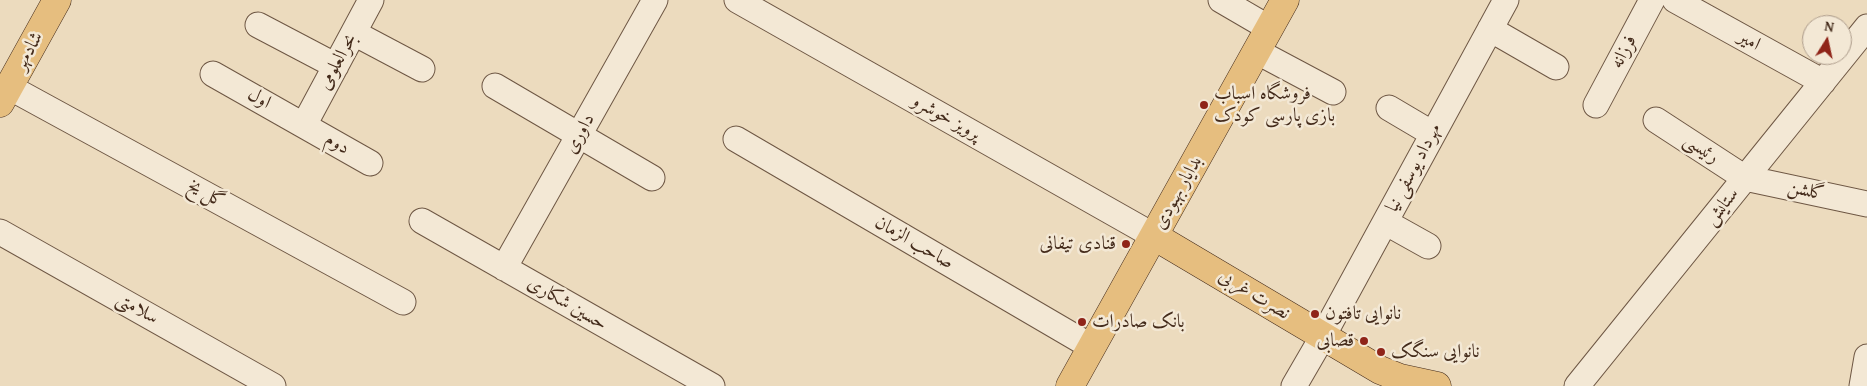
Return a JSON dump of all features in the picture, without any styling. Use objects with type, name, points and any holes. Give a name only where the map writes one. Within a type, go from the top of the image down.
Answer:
[{"type":"main road","name":"شادمهر","points":[[4,95],[57,0]]},
{"type":"main road","name":"بدایار بهبودی","points":[[1070,386],[1284,0]]},
{"type":"main road","name":"نصرت غربی","points":[[1154,236],[1380,370],[1400,378],[1437,386]]},
{"type":"street","name":"داوری","points":[[504,268],[655,0]]},
{"type":"street","points":[[1221,0],[1263,40],[1333,92]]},
{"type":"street","name":"مهرداد یوسفی نیا","points":[[1294,386],[1506,0]]},
{"type":"street","name":"فرزانه","points":[[1596,105],[1652,0]]},
{"type":"street","name":"امیر","points":[[1675,0],[1823,82]]},
{"type":"street","name":"بحرالعلومی","points":[[304,125],[354,33],[367,2]]},
{"type":"street","name":"پرویز خوشرو","points":[[747,2],[1154,236]]},
{"type":"street","points":[[258,26],[336,66]]},
{"type":"street","name":"ستایش","points":[[1577,386],[1867,27]]},
{"type":"street","points":[[1490,29],[1556,67]]},
{"type":"street","points":[[354,33],[422,69]]},
{"type":"street","name":"اول","points":[[213,74],[304,125]]},
{"type":"street","points":[[495,86],[652,178]]},
{"type":"street","name":"گل یخ","points":[[4,95],[403,302]]},
{"type":"street","points":[[1389,108],[1433,134]]},
{"type":"street","name":"رئیسی","points":[[1656,120],[1745,178]]},
{"type":"street","name":"دوم","points":[[304,125],[370,163]]},
{"type":"street","name":"صاحب الزمان","points":[[736,139],[1092,347]]},
{"type":"street","name":"گلشن","points":[[1745,178],[1867,204]]},
{"type":"street","name":"حسین شکاری","points":[[422,221],[712,386]]},
{"type":"street","points":[[1385,222],[1428,246]]},
{"type":"street","name":"سلامتی","points":[[0,232],[273,386]]},
{"type":"street","points":[[1862,386],[1867,357]]},
{"type":"place","name":"فروشگاه اسباب بازی پارسی کودک","points":[[1204,105]]},
{"type":"place","name":"قنادی تیفانی","points":[[1126,244]]},
{"type":"place","name":"نانوایی تافتون","points":[[1315,314]]},
{"type":"place","name":"بانک صادرات","points":[[1082,322]]},
{"type":"place","name":"قصابی","points":[[1364,341]]},
{"type":"place","name":"نانوایی سنگک","points":[[1381,352]]}]
